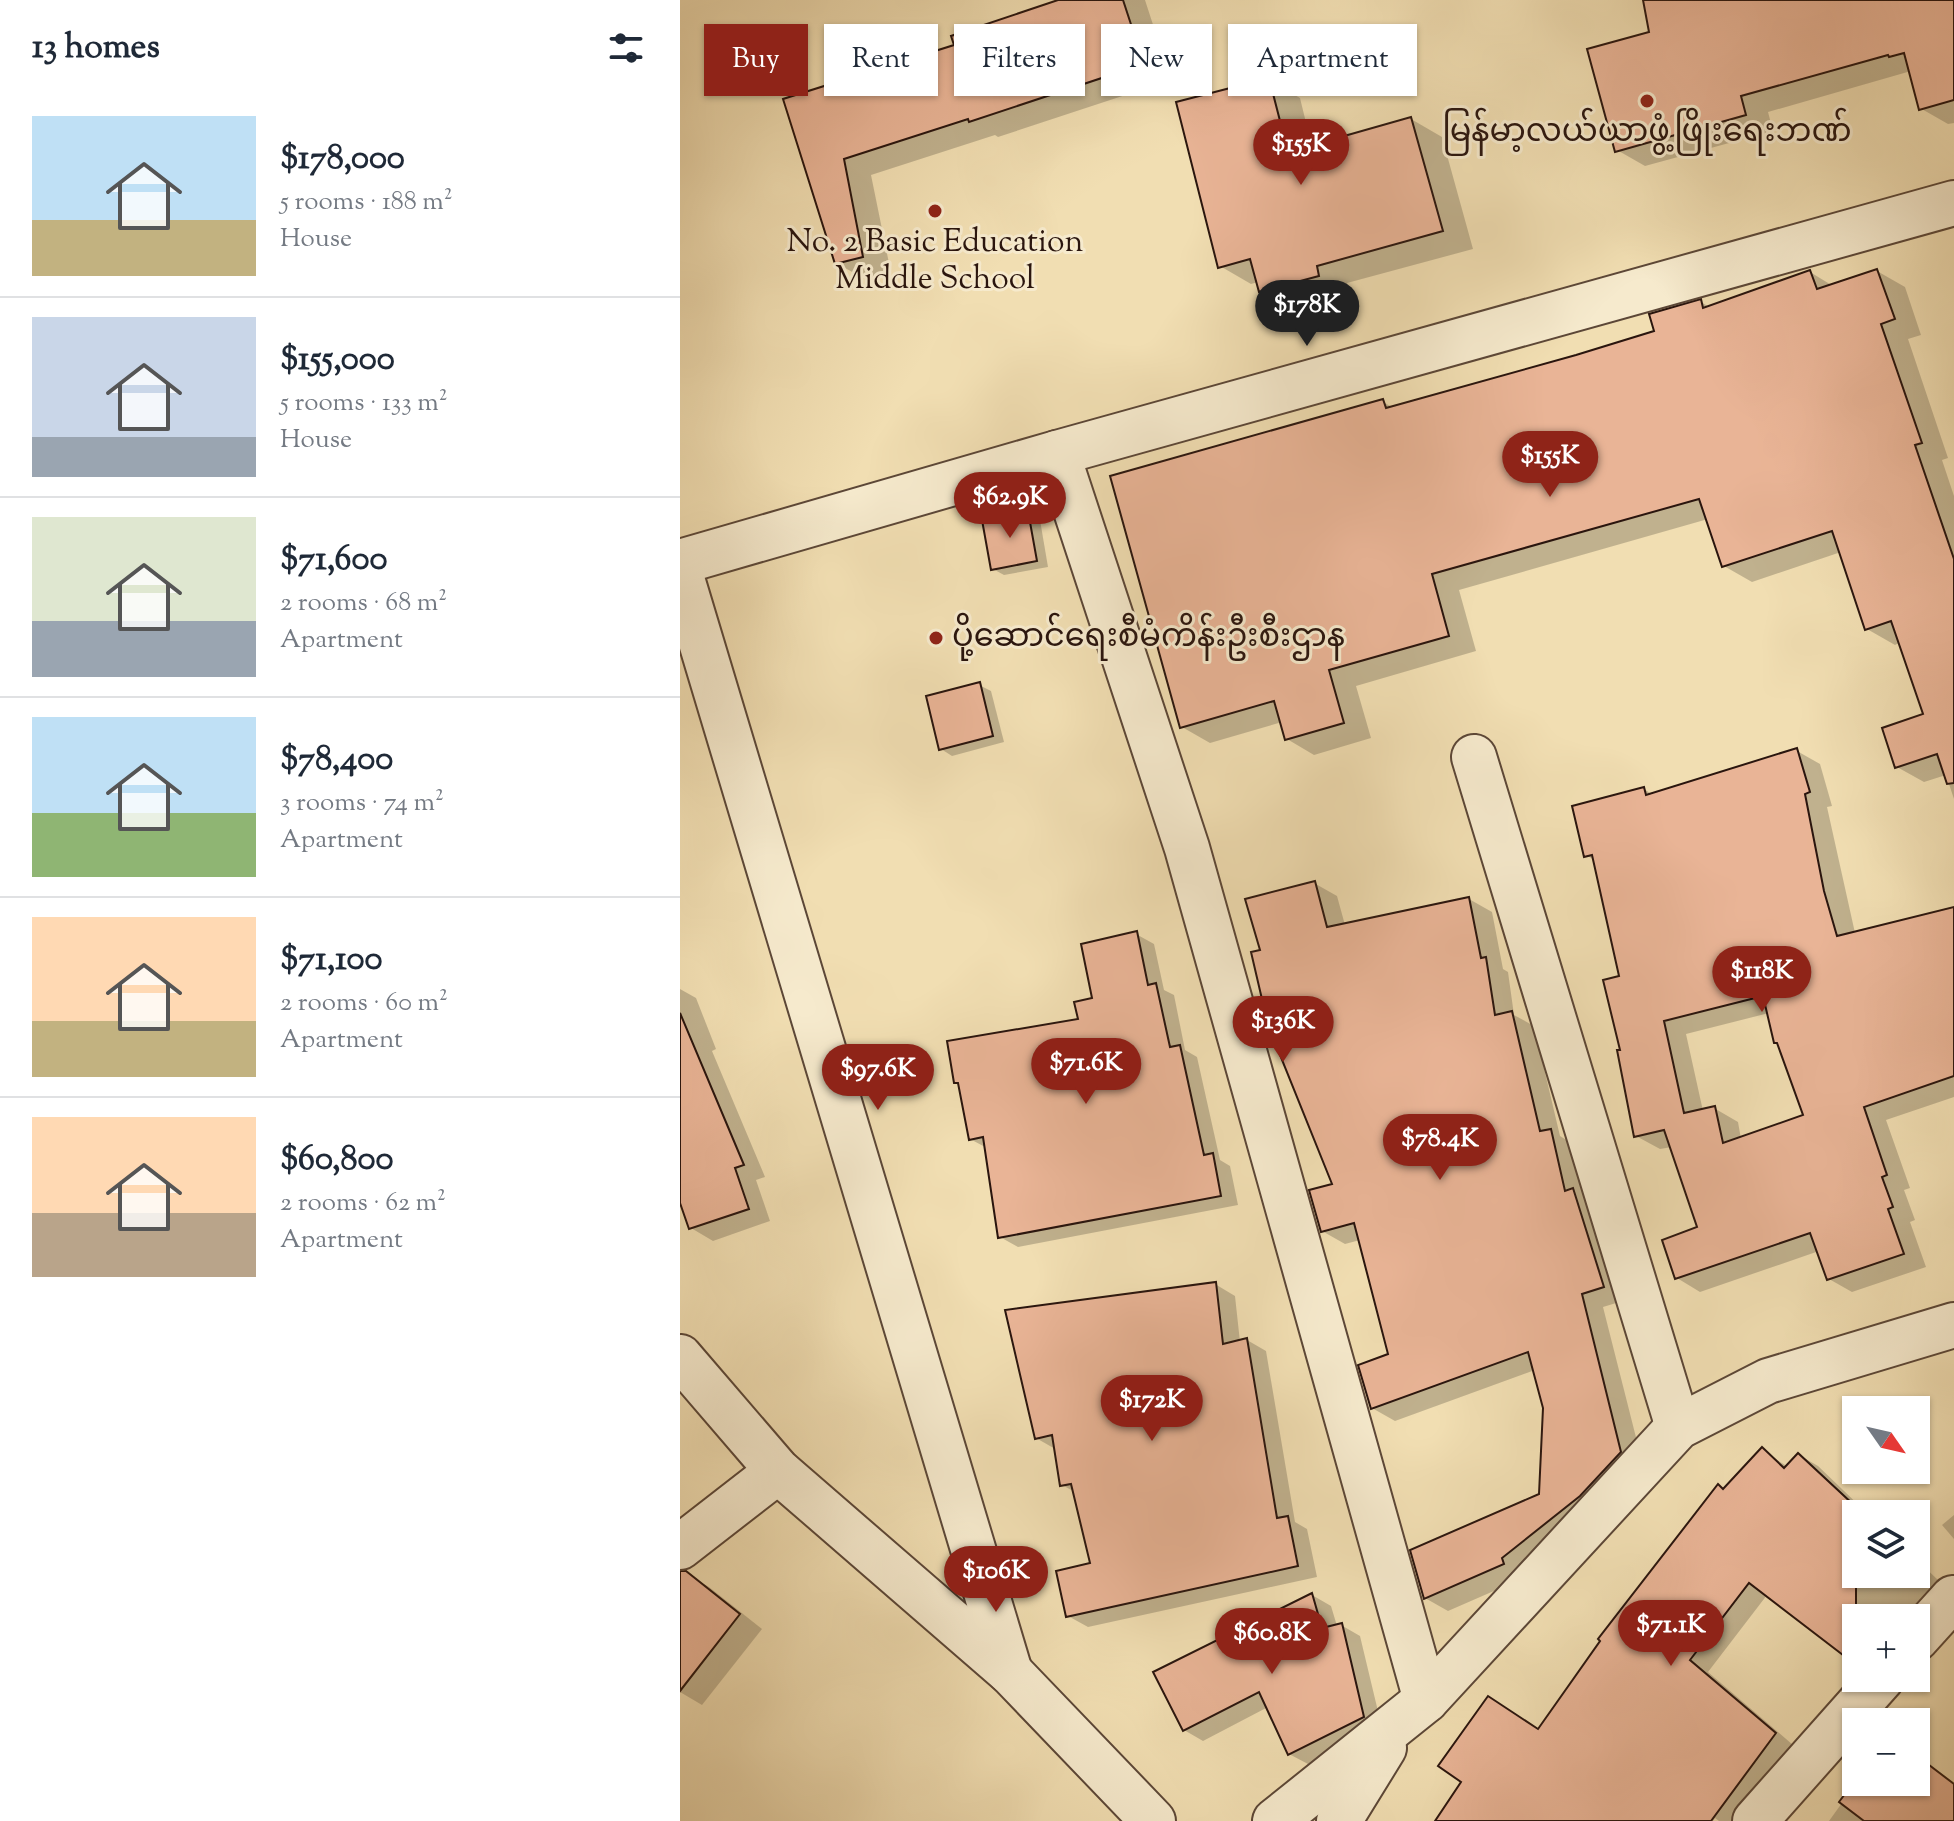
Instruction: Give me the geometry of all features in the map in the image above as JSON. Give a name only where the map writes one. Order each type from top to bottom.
[{"type":"street","points":[[680,562],[1057,453],[1954,203]]},
{"type":"street","points":[[1057,453],[1187,848],[1412,1712],[1339,1821]]},
{"type":"street","points":[[680,572],[1010,1672]]},
{"type":"street","points":[[1474,757],[1678,1427]]},
{"type":"street","points":[[1275,1821],[1412,1712],[1678,1427],[1768,1381],[1954,1325]]},
{"type":"street","points":[[680,1357],[778,1471],[1010,1672],[1153,1821]]},
{"type":"street","points":[[680,1547],[778,1471]]},
{"type":"street","points":[[1930,1623],[1953,1598]]},
{"type":"street","points":[[1755,1821],[1870,1692]]},
{"type":"building","points":[[1058,0],[1123,0],[1131,24],[1101,24],[1101,78],[1085,84],[1085,24],[987,24]]},
{"type":"building","points":[[1643,0],[1954,0],[1954,100],[1919,110],[1904,53],[1888,55],[1741,96],[1746,115],[1615,152],[1587,49],[1649,32]]},
{"type":"building","points":[[954,45],[954,96],[1047,96],[844,159],[863,257],[835,264],[783,99],[808,96],[808,91],[824,86],[824,96],[938,96],[938,50]]},
{"type":"building","points":[[1228,89],[1228,96],[1274,96],[1288,152],[1411,117],[1443,231],[1317,266],[1319,276],[1259,292],[1250,259],[1218,268],[1176,102],[1212,96],[1212,93]]},
{"type":"building","points":[[1877,269],[1895,319],[1881,324],[1922,443],[1915,445],[1954,559],[1954,783],[1947,784],[1937,754],[1895,768],[1882,728],[1923,714],[1891,621],[1865,630],[1832,531],[1722,567],[1699,499],[1432,574],[1449,636],[1329,670],[1344,723],[1285,740],[1274,701],[1180,728],[1110,476],[1383,399],[1386,408],[1576,355],[1654,331],[1649,314],[1701,299],[1703,308],[1810,270],[1817,289]]},
{"type":"building","points":[[1028,511],[1037,561],[991,570],[982,520]]},
{"type":"building","points":[[980,682],[993,736],[939,750],[926,696]]},
{"type":"building","points":[[1797,748],[1810,792],[1805,794],[1824,891],[1837,936],[1954,907],[1954,1076],[1864,1107],[1887,1175],[1882,1177],[1893,1207],[1888,1209],[1904,1254],[1827,1280],[1810,1233],[1675,1279],[1662,1240],[1697,1227],[1664,1130],[1634,1137],[1617,1050],[1620,1050],[1603,980],[1619,976],[1592,855],[1584,857],[1572,806],[1644,787],[1646,795]],"holes":[[[1763,996],[1774,1043],[1777,1043],[1803,1115],[1723,1143],[1715,1106],[1684,1113],[1664,1021]]]},
{"type":"building","points":[[1315,881],[1327,927],[1469,897],[1481,958],[1486,957],[1495,1015],[1512,1011],[1540,1131],[1551,1129],[1565,1191],[1573,1188],[1604,1287],[1582,1294],[1621,1452],[1580,1496],[1502,1558],[1504,1564],[1424,1599],[1410,1550],[1539,1494],[1543,1408],[1528,1352],[1371,1409],[1358,1365],[1388,1354],[1354,1223],[1321,1232],[1309,1190],[1332,1184],[1268,1025],[1251,952],[1260,950],[1245,899]]},
{"type":"building","points":[[1137,931],[1148,985],[1156,983],[1170,1047],[1180,1045],[1204,1155],[1213,1153],[1221,1196],[998,1238],[983,1137],[969,1140],[947,1041],[1078,1019],[1074,1002],[1092,998],[1081,944]]},
{"type":"building","points":[[680,1013],[744,1165],[735,1168],[749,1209],[689,1229],[680,1203]]},
{"type":"building","points":[[1216,1282],[1223,1344],[1247,1338],[1277,1518],[1288,1516],[1298,1566],[1066,1617],[1056,1571],[1090,1563],[1071,1484],[1060,1486],[1052,1435],[1035,1439],[1005,1310]]},
{"type":"building","points":[[1762,1447],[1784,1468],[1798,1453],[1848,1500],[1842,1500],[1842,1588],[1856,1588],[1856,1604],[1842,1604],[1842,1654],[1749,1583],[1690,1660],[1776,1733],[1711,1821],[1435,1821],[1461,1782],[1438,1766],[1488,1696],[1538,1729],[1600,1641],[1598,1639],[1718,1484],[1723,1489]]},
{"type":"building","points":[[680,1571],[686,1571],[740,1614],[680,1691]]},
{"type":"building","points":[[1312,1593],[1322,1628],[1342,1623],[1364,1717],[1288,1755],[1259,1692],[1183,1731],[1153,1672]]},
{"type":"building","points":[[1930,1766],[1954,1784],[1954,1821],[1864,1821],[1839,1802],[1843,1796],[1930,1796]]},
{"type":"place","name":"မြန်မာ့လယ်ယာဖွံ့ဖြိုးရေးဘဏ်","points":[[1647,101]]},
{"type":"place","name":"No. 2 Basic Education Middle School","points":[[935,211]]},
{"type":"place","name":"ပို့ဆောင်ရေးစီမံကိန်းဦးစီးဌာန","points":[[936,638]]}]
